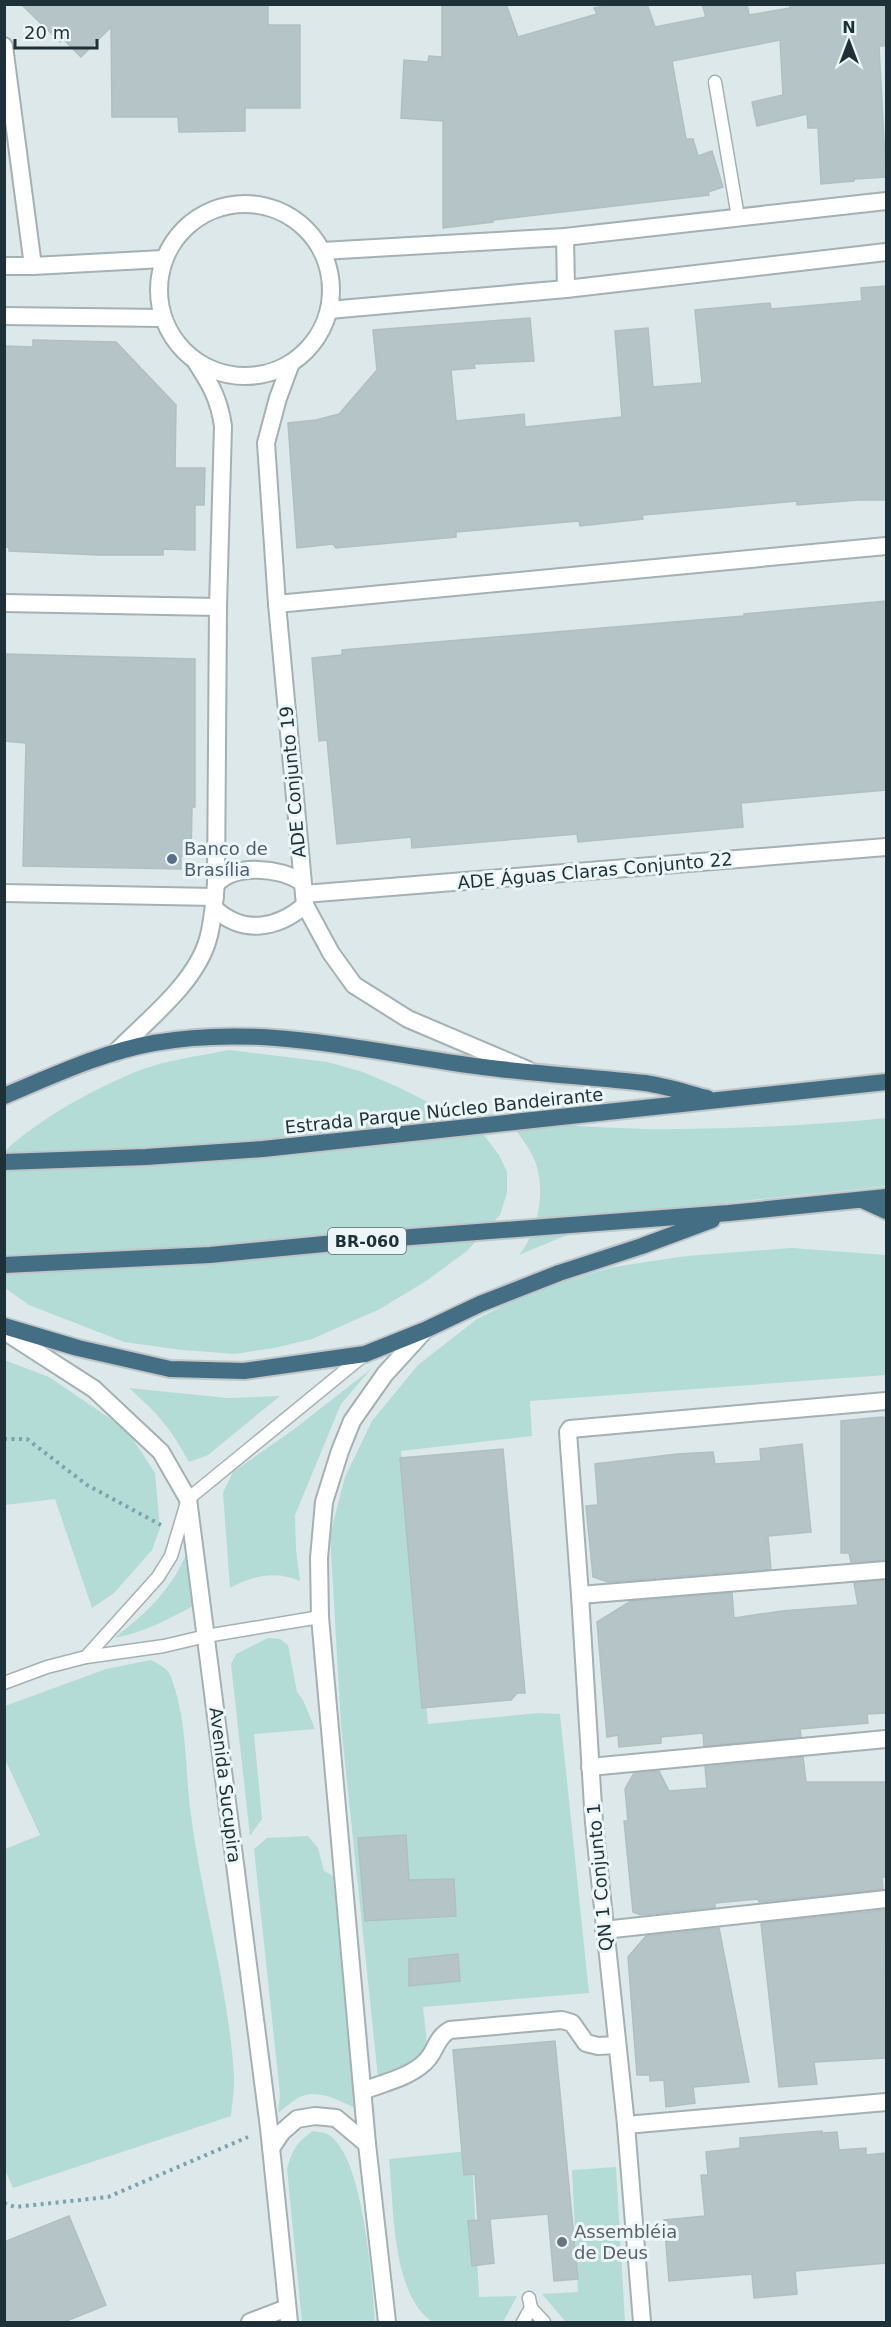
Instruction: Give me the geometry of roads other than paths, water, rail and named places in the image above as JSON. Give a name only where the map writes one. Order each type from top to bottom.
[{"type":"highway","points":[[4,1096],[115,1053],[153,1043],[209,1036],[289,1037],[540,1075],[647,1084],[720,1101]]},
{"type":"highway","name":"Estrada Parque Núcleo Bandeirante","points":[[4,1162],[146,1157],[263,1149],[720,1101],[884,1080]]},
{"type":"highway","name":"BR-060","points":[[4,1265],[210,1255],[345,1242],[729,1213],[886,1197]]},
{"type":"highway","points":[[861,1200],[886,1211]]},
{"type":"highway","points":[[4,1326],[78,1348],[170,1369],[244,1371],[365,1354],[559,1272],[642,1246],[729,1213]]},
{"type":"street","points":[[4,46],[33,267]]},
{"type":"street","points":[[322,251],[565,237],[886,201]]},
{"type":"street","points":[[115,1053],[190,975],[208,940],[215,896],[218,607],[223,426],[220,404],[213,388],[196,362],[175,343],[162,318],[157,288],[163,259],[178,235],[200,216],[226,206],[255,204],[282,212],[305,228],[322,251],[330,270],[332,290],[330,310],[320,334],[303,354],[284,368],[262,375],[238,377],[216,372],[196,362]]},
{"type":"street","points":[[565,237],[566,289]]},
{"type":"street","points":[[330,310],[566,289],[886,252]]},
{"type":"street","points":[[4,266],[33,267],[163,259]]},
{"type":"street","points":[[4,316],[162,318]]},
{"type":"street","name":"ADE Conjunto 19","points":[[291,363],[278,398],[266,443],[277,604],[304,894],[331,953],[354,985],[408,1019],[540,1075]]},
{"type":"street","points":[[277,604],[886,546]]},
{"type":"street","points":[[4,603],[218,607]]},
{"type":"street","name":"ADE Águas Claras Conjunto 22","points":[[304,894],[886,847]]},
{"type":"street","points":[[251,871],[282,874],[304,894],[289,919],[262,925],[233,921],[215,896],[228,875],[251,871]]},
{"type":"street","points":[[4,893],[215,896]]},
{"type":"street","points":[[387,2322],[367,2144],[320,1617],[319,1558],[324,1502],[352,1421],[385,1374],[425,1330]]},
{"type":"street","name":"Avenida Sucupira","points":[[4,1331],[94,1389],[161,1452],[188,1499],[269,2128],[288,2315]]},
{"type":"street","name":"QN 1 Conjunto 1","points":[[642,2322],[626,2125],[604,1930],[590,1767],[568,1431],[886,1401]]},
{"type":"street","points":[[580,1595],[886,1570]]},
{"type":"street","points":[[590,1767],[886,1739]]},
{"type":"street","points":[[604,1930],[886,1899]]},
{"type":"street","points":[[363,2091],[413,2071],[428,2059],[442,2035],[460,2029],[566,2021],[572,2023],[586,2043],[598,2046],[617,2045]]},
{"type":"street","points":[[626,2125],[886,2102]]},
{"type":"street","points":[[271,2148],[282,2132],[297,2120],[315,2116],[336,2118],[367,2144]]},
{"type":"street","points":[[250,2322],[288,2315]]},
{"type":"lane","points":[[715,82],[738,217]]},
{"type":"lane","points":[[86,1657],[158,1577],[171,1556],[188,1499],[365,1354]]},
{"type":"lane","points":[[4,1683],[47,1667],[86,1657],[164,1646],[206,1636],[320,1617]]},
{"type":"lane","points":[[523,2322],[530,2303],[544,2322]]},
{"type":"place","name":"Banco de Brasília","points":[[172,859]]},
{"type":"place","name":"Assembléia de Deus","points":[[562,2242]]}]
